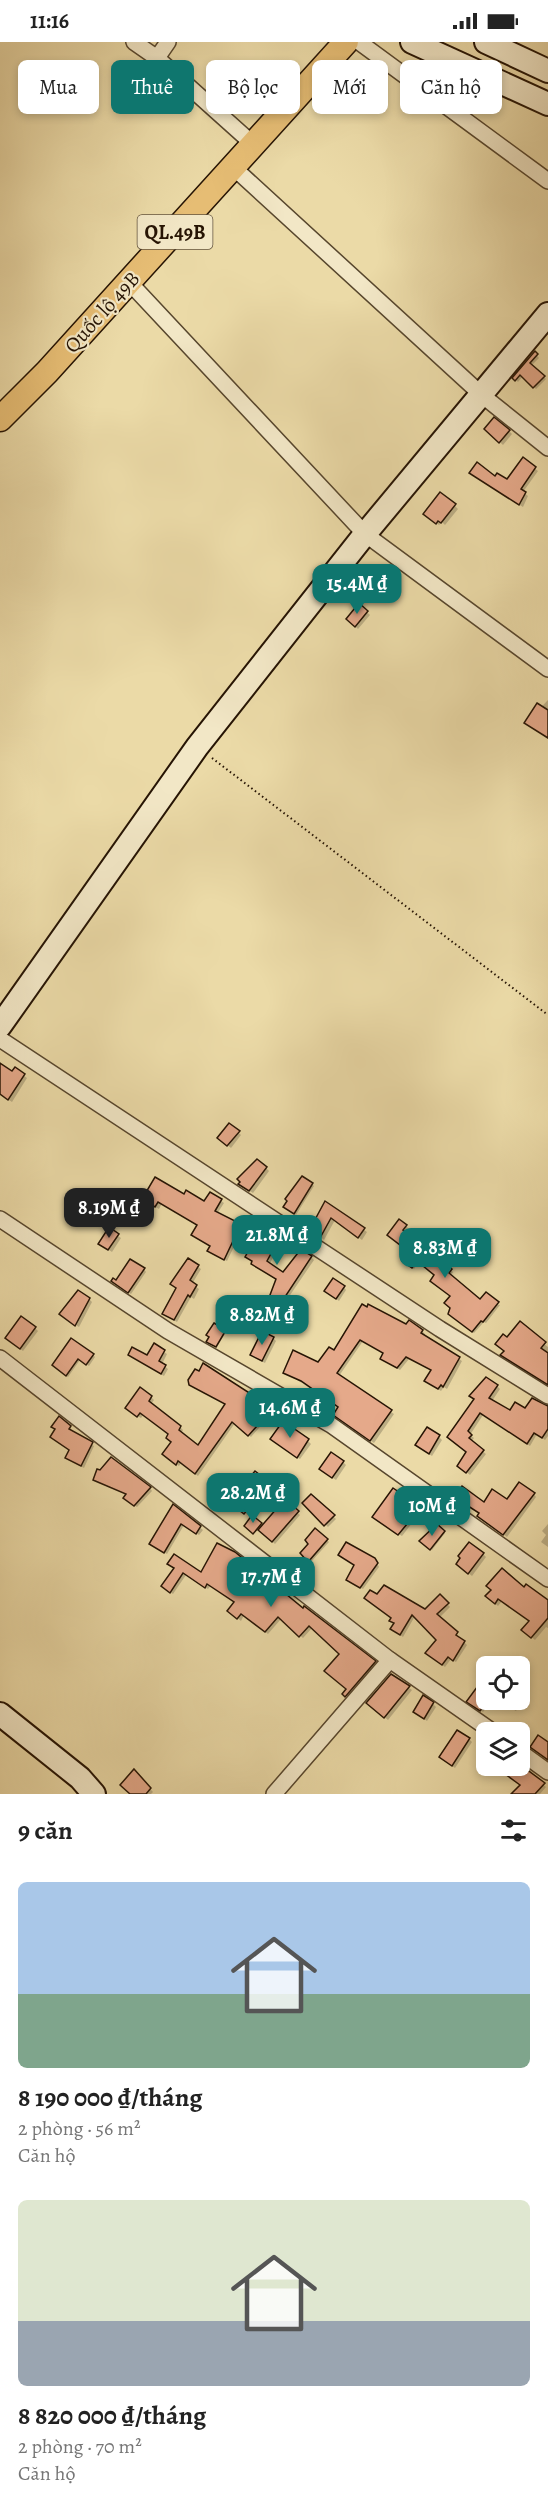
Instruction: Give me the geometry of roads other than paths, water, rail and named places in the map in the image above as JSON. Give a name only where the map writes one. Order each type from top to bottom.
[{"type":"main road","name":"Quốc lộ 49B","points":[[0,419],[47,372],[346,42]]},
{"type":"street","points":[[134,42],[157,58],[254,145]]},
{"type":"street","points":[[157,58],[168,42]]},
{"type":"street","points":[[360,42],[548,181]]},
{"type":"street","points":[[412,42],[548,104]]},
{"type":"street","points":[[486,42],[548,71]]},
{"type":"street","points":[[233,167],[483,396],[548,448]]},
{"type":"street","points":[[129,282],[365,534],[548,669]]},
{"type":"street","points":[[0,1026],[197,747],[365,534],[483,396],[548,314]]},
{"type":"street","points":[[0,1039],[440,1329],[548,1396]]},
{"type":"street","points":[[0,1220],[149,1320],[331,1425],[548,1579]]},
{"type":"street","points":[[0,1358],[390,1660],[479,1722]]},
{"type":"street","points":[[274,1794],[390,1660]]},
{"type":"street","points":[[0,1714],[80,1778],[94,1794]]},
{"type":"street","points":[[530,1759],[548,1772]]}]
